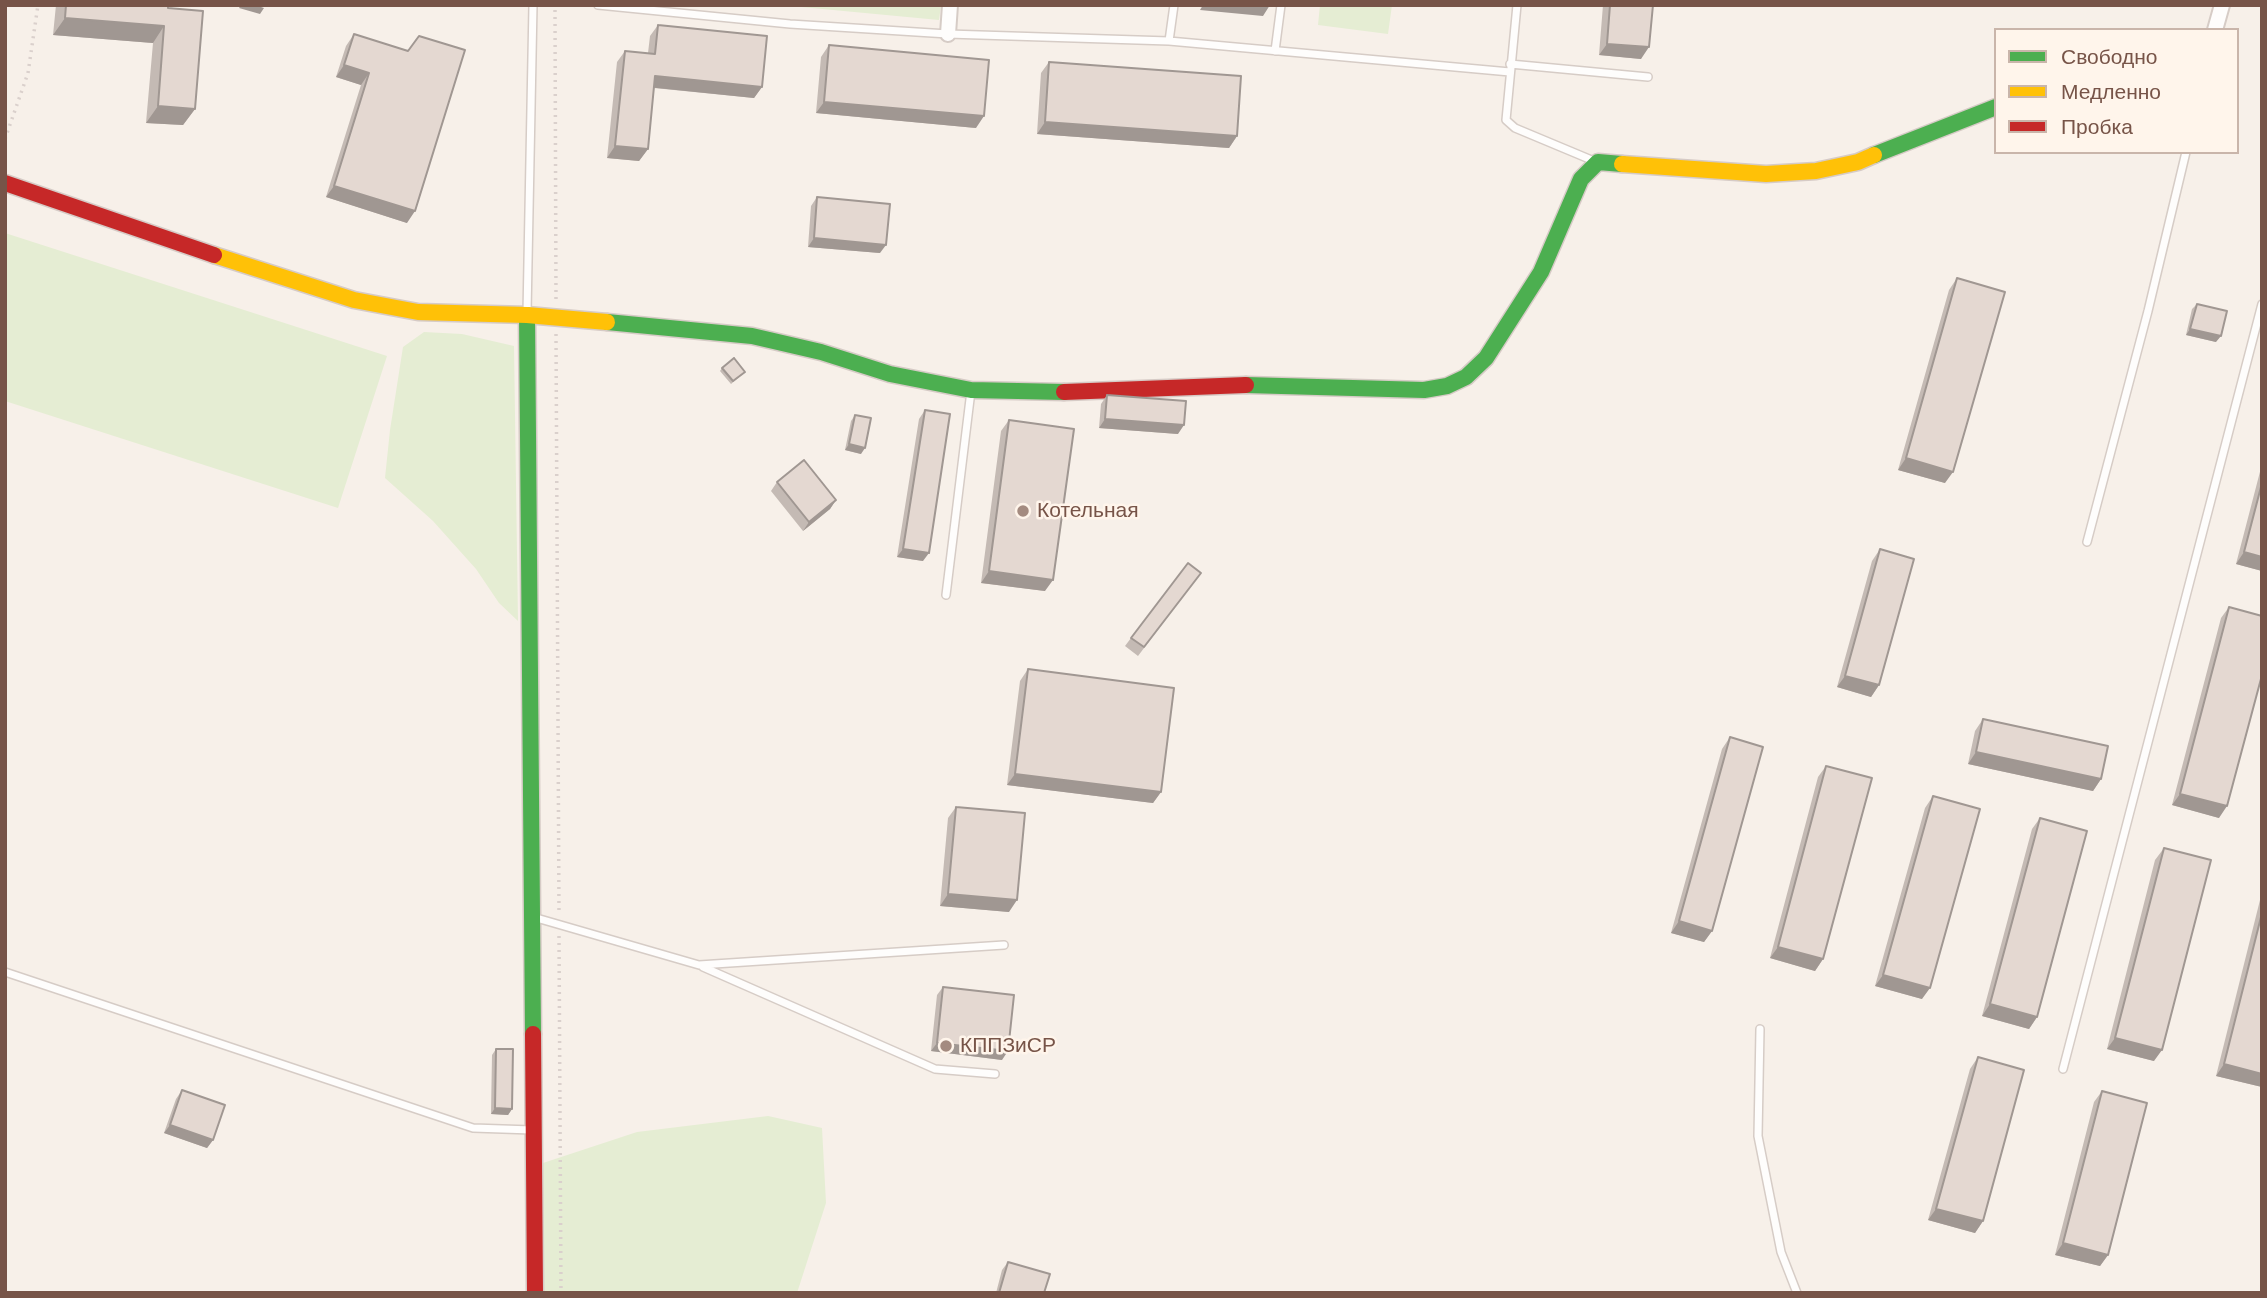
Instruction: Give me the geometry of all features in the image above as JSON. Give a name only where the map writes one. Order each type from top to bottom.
[{"type":"street","points":[[948,34],[950,5]]},
{"type":"street","points":[[2216,28],[2222,5]]},
{"type":"street","points":[[5,183],[230,261],[354,300],[418,312],[527,315],[752,336],[821,352],[890,374],[971,390],[1051,393],[1228,385],[1424,390],[1447,386],[1466,377],[1486,358],[1541,272],[1581,178],[1598,162],[1766,174],[1816,171],[1868,158],[1994,108]]},
{"type":"street","points":[[527,315],[535,1293]]},
{"type":"lane","points":[[527,315],[533,5]]},
{"type":"lane","points":[[597,5],[778,23],[948,34],[1169,41],[1510,69],[1648,77]]},
{"type":"lane","points":[[1169,41],[1174,5]]},
{"type":"lane","points":[[1275,51],[1281,5]]},
{"type":"lane","points":[[1517,5],[1506,120],[1515,128],[1598,162]]},
{"type":"lane","points":[[2087,542],[2148,311],[2186,154]]},
{"type":"lane","points":[[2063,1069],[2262,304]]},
{"type":"lane","points":[[946,595],[971,390]]},
{"type":"lane","points":[[532,917],[699,965],[935,1069],[995,1074]]},
{"type":"lane","points":[[699,965],[1004,945]]},
{"type":"lane","points":[[5,972],[473,1128],[534,1130]]},
{"type":"lane","points":[[1760,1029],[1758,1136],[1781,1252],[1797,1293]]},
{"type":"path","points":[[5,139],[28,72],[38,5]]},
{"type":"path","points":[[555,10],[561,1293]]},
{"type":"green space","points":[[780,5],[941,5],[939,20]]},
{"type":"green space","points":[[1320,5],[1392,5],[1388,34],[1318,25]]},
{"type":"green space","points":[[5,233],[387,356],[338,508],[5,401]]},
{"type":"green space","points":[[424,332],[462,334],[514,346],[518,621],[499,603],[476,569],[433,521],[385,478],[403,347]]},
{"type":"green space","points":[[768,1116],[822,1128],[826,1203],[797,1293],[544,1293],[543,1163],[637,1132]]},
{"type":"building","points":[[66,5],[168,5],[168,8],[203,11],[195,109],[158,106],[164,26],[65,18]]},
{"type":"building","points":[[1610,5],[1653,5],[1649,47],[1607,44]]},
{"type":"building","points":[[658,25],[767,36],[762,87],[655,76],[648,149],[615,146],[625,51],[655,54]]},
{"type":"building","points":[[354,34],[408,51],[419,36],[465,50],[415,211],[334,186],[369,73],[344,65]]},
{"type":"building","points":[[829,45],[989,60],[984,116],[824,102]]},
{"type":"building","points":[[1049,62],[1241,76],[1237,136],[1045,122]]},
{"type":"building","points":[[817,197],[890,204],[886,245],[814,238]]},
{"type":"building","points":[[1957,278],[2005,292],[1953,472],[1906,458]]},
{"type":"building","points":[[2197,304],[2227,311],[2221,336],[2190,329]]},
{"type":"building","points":[[734,358],[745,372],[733,381],[722,368]]},
{"type":"building","points":[[1107,395],[1186,401],[1184,425],[1105,419]]},
{"type":"building","points":[[925,410],[950,414],[929,553],[903,549]]},
{"type":"building","points":[[855,415],[871,418],[865,448],[849,444]]},
{"type":"building","name":"Котельная","points":[[1009,420],[1074,429],[1053,580],[989,571]]},
{"type":"building","points":[[804,460],[836,500],[809,522],[777,482]]},
{"type":"building","points":[[2262,483],[2262,557],[2244,552]]},
{"type":"building","points":[[1880,549],[1914,559],[1879,685],[1845,676]]},
{"type":"building","points":[[1188,563],[1201,573],[1144,647],[1131,638]]},
{"type":"building","points":[[2229,607],[2262,616],[2262,675],[2227,806],[2180,794]]},
{"type":"building","points":[[1028,669],[1174,688],[1161,792],[1015,774]]},
{"type":"building","points":[[1983,719],[2108,746],[2101,779],[1976,752]]},
{"type":"building","points":[[1730,737],[1763,747],[1712,931],[1679,921]]},
{"type":"building","points":[[1826,766],[1872,778],[1823,959],[1778,947]]},
{"type":"building","points":[[1933,796],[1980,809],[1930,988],[1883,975]]},
{"type":"building","points":[[956,807],[1025,813],[1017,900],[948,894]]},
{"type":"building","points":[[2040,818],[2087,831],[2037,1017],[1990,1004]]},
{"type":"building","points":[[2164,848],[2211,860],[2162,1050],[2115,1038]]},
{"type":"building","points":[[2262,913],[2262,1074],[2224,1064]]},
{"type":"building","points":[[943,987],[1014,995],[1008,1051],[937,1043]]},
{"type":"building","points":[[496,1049],[513,1049],[512,1109],[495,1108]]},
{"type":"building","points":[[1978,1057],[2024,1070],[1983,1221],[1936,1209]]},
{"type":"building","points":[[182,1090],[225,1105],[213,1140],[170,1125]]},
{"type":"building","points":[[2102,1091],[2147,1103],[2108,1255],[2063,1243]]},
{"type":"building","points":[[1008,1262],[1050,1274],[1044,1293],[999,1293]]},
{"type":"traffic: fast","points":[[1874,155],[1994,108]]},
{"type":"traffic: fast","points":[[1246,385],[1424,390],[1447,386],[1466,377],[1486,358],[1541,272],[1581,179],[1598,162],[1622,164]]},
{"type":"traffic: fast","points":[[527,315],[533,1034]]},
{"type":"traffic: fast","points":[[607,322],[752,336],[821,352],[890,374],[971,390],[1064,392]]},
{"type":"traffic: slow","points":[[1622,164],[1766,174],[1816,171],[1858,162],[1874,155]]},
{"type":"traffic: slow","points":[[214,255],[354,300],[418,312],[527,315],[607,322]]},
{"type":"traffic: jam","points":[[5,183],[214,255]]},
{"type":"traffic: jam","points":[[1064,392],[1246,385]]},
{"type":"traffic: jam","points":[[533,1034],[535,1293]]},
{"type":"place","name":"Котельная","points":[[1023,511]]},
{"type":"place","name":"КППЗиСР","points":[[946,1046]]}]
